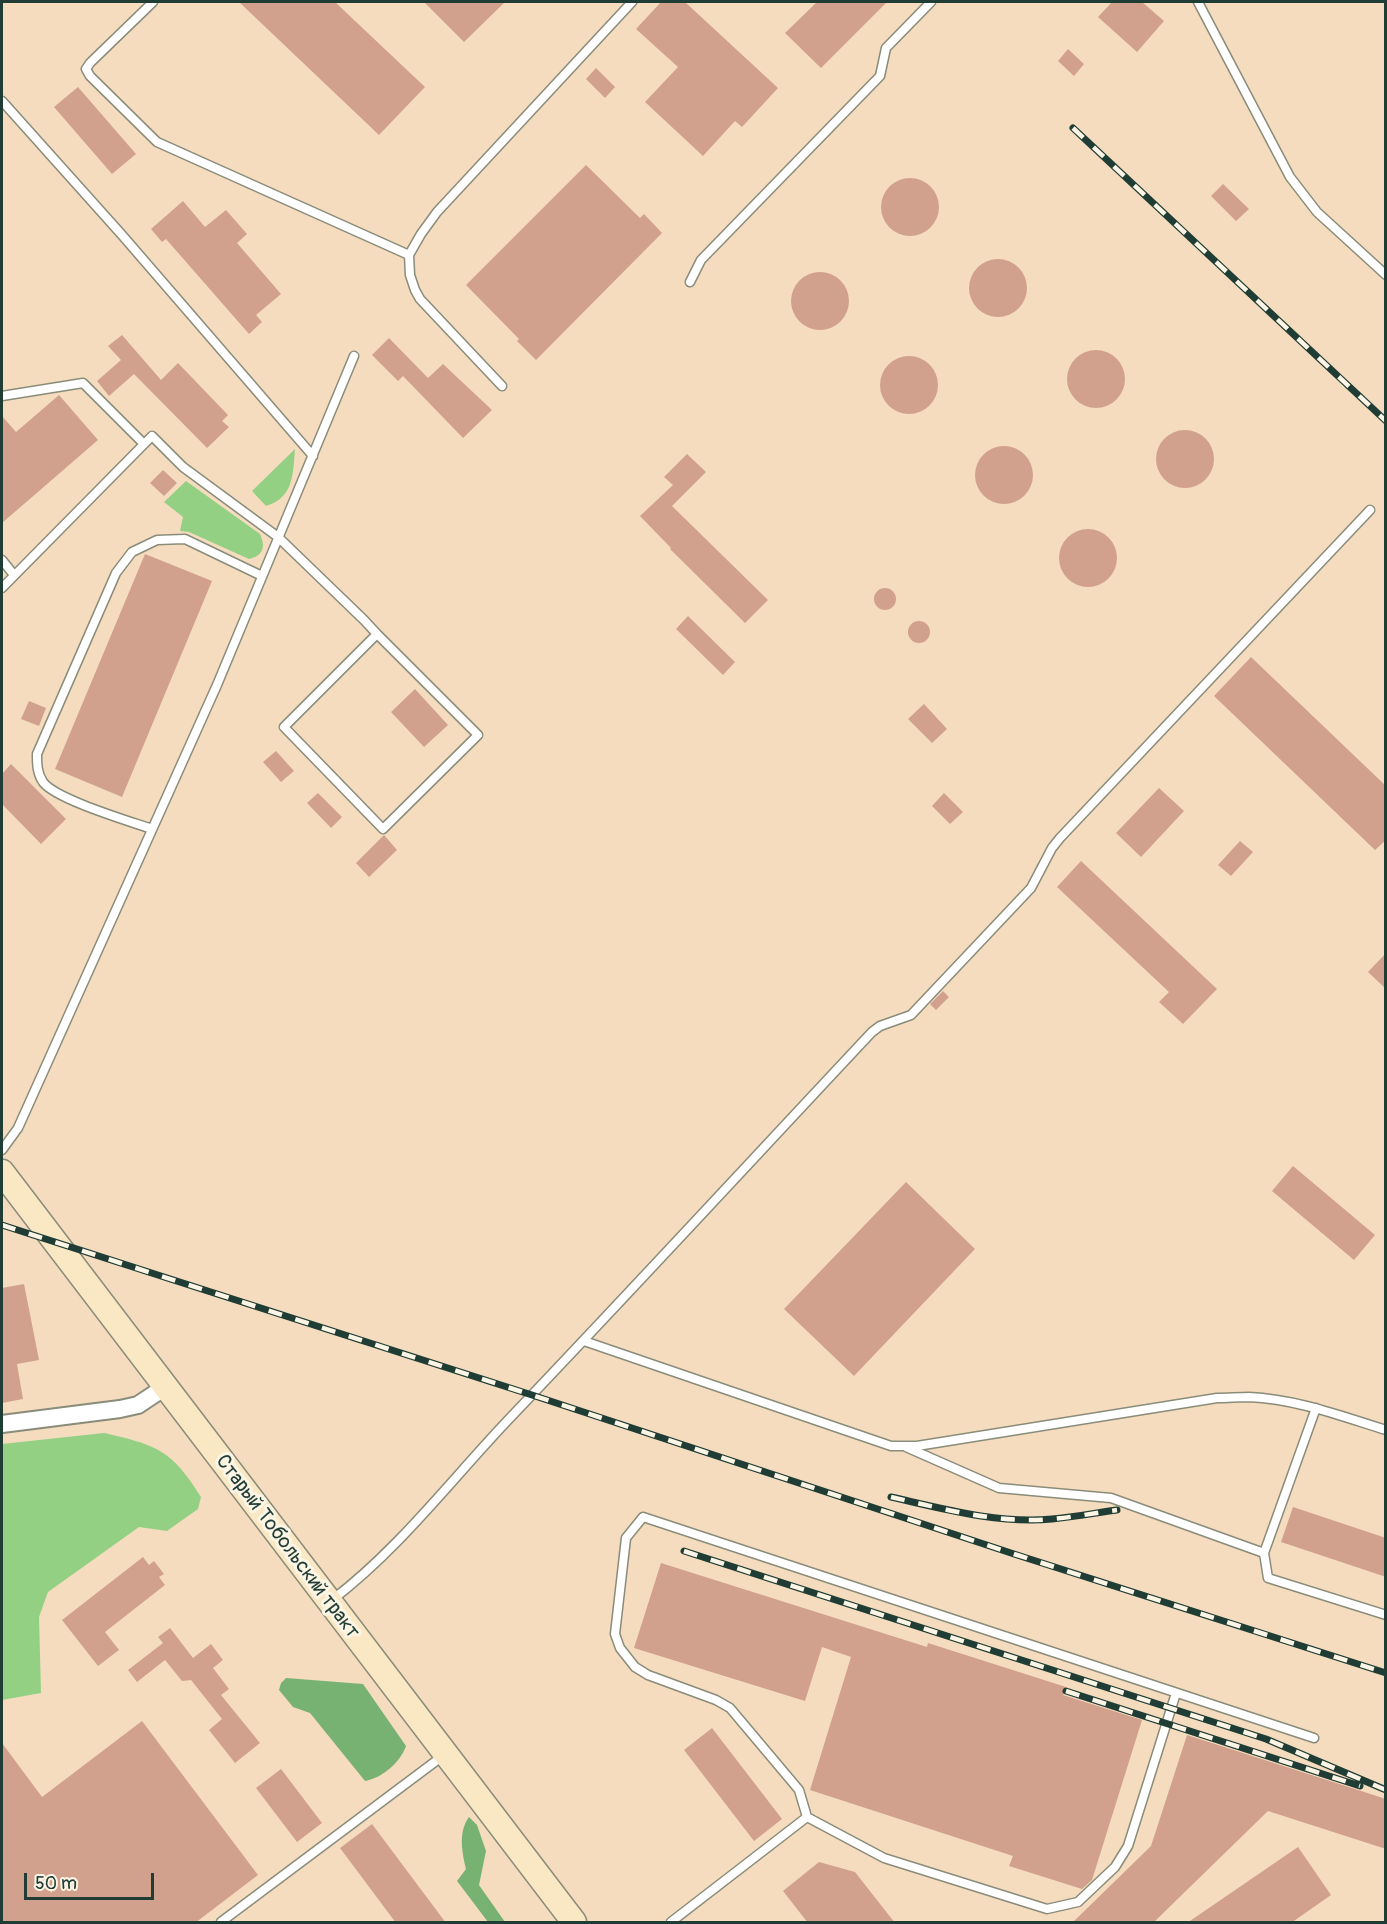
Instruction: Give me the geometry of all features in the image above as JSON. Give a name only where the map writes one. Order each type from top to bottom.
[{"type":"street","name":"Старый Тобольский тракт","points":[[2,1172],[574,1923]]},
{"type":"street","points":[[2,1424],[138,1405],[165,1387]]},
{"type":"lane","points":[[153,2],[90,63],[86,69],[90,76],[157,142],[409,255]]},
{"type":"lane","points":[[502,386],[420,299],[410,275],[409,255],[437,212],[632,2]]},
{"type":"lane","points":[[690,282],[702,260],[880,76],[886,48],[931,2]]},
{"type":"lane","points":[[1198,2],[1290,177],[1317,212],[1386,275]]},
{"type":"lane","points":[[2,101],[314,456]]},
{"type":"lane","points":[[2,1150],[18,1128],[217,685],[354,356]]},
{"type":"lane","points":[[2,396],[83,382],[144,444]]},
{"type":"lane","points":[[2,588],[152,436],[183,467],[278,537],[378,634],[478,735],[383,829],[284,727],[378,634]]},
{"type":"lane","points":[[329,1602],[379,1561],[475,1455],[872,1032],[880,1026],[911,1015],[1031,888],[1052,848],[1060,838],[1370,510]]},
{"type":"lane","points":[[152,829],[63,796],[44,783],[37,768],[37,754],[116,573],[132,552],[157,540],[185,539],[262,576]]},
{"type":"lane","points":[[2,560],[14,575]]},
{"type":"lane","points":[[584,1341],[876,1442],[904,1447],[999,1488],[1111,1498],[1264,1553]]},
{"type":"lane","points":[[904,1447],[1217,1398],[1249,1397],[1279,1400],[1316,1408],[1386,1430]]},
{"type":"lane","points":[[1316,1408],[1264,1553],[1268,1578],[1386,1615]]},
{"type":"lane","points":[[1176,1693],[1128,1846],[1115,1867],[1078,1902],[1047,1909],[884,1858],[807,1817],[799,1790],[730,1708],[716,1700],[648,1675],[635,1667],[620,1648],[615,1634],[626,1539],[643,1517],[1314,1738]]},
{"type":"lane","points":[[221,1923],[445,1755]]},
{"type":"lane","points":[[671,1923],[807,1817]]},
{"type":"green space","points":[[295,449],[292,475],[287,491],[275,502],[266,506],[252,491]]},
{"type":"green space","points":[[186,481],[260,534],[263,547],[257,556],[249,559],[189,532],[180,531],[183,517],[164,502]]},
{"type":"green space","points":[[104,1433],[137,1441],[172,1459],[201,1497],[198,1509],[167,1531],[139,1527],[48,1592],[39,1617],[41,1693],[2,1700],[2,1444]]},
{"type":"green space","points":[[286,1678],[363,1684],[406,1746],[395,1764],[384,1773],[365,1781],[310,1713],[293,1707],[279,1690]]},
{"type":"green space","points":[[469,1817],[477,1825],[486,1851],[479,1885],[505,1922],[488,1922],[457,1881],[466,1869],[462,1836]]},
{"type":"building","points":[[239,2],[335,2],[425,87],[379,135]]},
{"type":"building","points":[[424,2],[505,2],[464,42]]},
{"type":"building","points":[[661,2],[685,2],[778,88],[742,127],[735,121],[703,156],[645,102],[678,67],[636,29]]},
{"type":"building","points":[[817,2],[887,2],[821,68],[785,33]]},
{"type":"building","points":[[1112,2],[1142,2],[1164,21],[1137,52],[1098,17]]},
{"type":"building","points":[[1068,49],[1084,64],[1074,76],[1058,61]]},
{"type":"building","points":[[596,68],[615,87],[605,98],[586,79]]},
{"type":"building","points":[[78,87],[136,154],[112,174],[54,107]]},
{"type":"building","points":[[586,165],[640,218],[644,214],[662,233],[536,360],[517,341],[519,339],[466,285]]},
{"type":"building","points":[[904,178],[916,178],[931,186],[939,201],[939,213],[931,228],[916,236],[904,236],[889,228],[881,213],[881,201],[889,186]]},
{"type":"building","points":[[1223,184],[1249,209],[1236,221],[1211,196]]},
{"type":"building","points":[[183,201],[205,227],[226,210],[247,234],[237,243],[281,294],[256,315],[262,322],[249,334],[166,239],[162,242],[151,229]]},
{"type":"building","points":[[992,259],[1004,259],[1019,267],[1027,282],[1027,294],[1019,309],[1004,317],[992,317],[977,309],[969,294],[969,282],[977,267]]},
{"type":"building","points":[[814,272],[826,272],[841,280],[849,295],[849,307],[841,322],[826,330],[814,330],[799,322],[791,307],[791,295],[799,280]]},
{"type":"building","points":[[122,335],[161,380],[178,363],[228,415],[222,421],[229,427],[207,448],[134,374],[109,396],[97,381],[121,360],[108,346]]},
{"type":"building","points":[[389,338],[428,378],[443,364],[492,410],[463,438],[403,376],[398,381],[372,355]]},
{"type":"building","points":[[1090,350],[1102,350],[1117,358],[1125,373],[1125,385],[1117,400],[1102,408],[1090,408],[1075,400],[1067,385],[1067,373],[1075,358]]},
{"type":"building","points":[[903,356],[915,356],[930,364],[938,379],[938,391],[930,406],[915,414],[903,414],[888,406],[880,391],[880,379],[888,364]]},
{"type":"building","points":[[59,395],[98,440],[2,523],[2,416],[16,432]]},
{"type":"building","points":[[1179,430],[1191,430],[1206,438],[1214,453],[1214,465],[1206,480],[1191,488],[1179,488],[1164,480],[1156,465],[1156,453],[1164,438]]},
{"type":"building","points":[[998,446],[1010,446],[1025,454],[1033,469],[1033,481],[1025,496],[1010,504],[998,504],[983,496],[975,481],[975,469],[983,454]]},
{"type":"building","points":[[687,454],[706,472],[672,506],[768,600],[745,623],[640,516],[673,485],[664,477]]},
{"type":"building","points":[[163,470],[177,483],[164,496],[150,483]]},
{"type":"building","points":[[1082,529],[1094,529],[1109,537],[1117,552],[1117,564],[1109,579],[1094,587],[1082,587],[1067,579],[1059,564],[1059,552],[1067,537]]},
{"type":"building","points":[[145,554],[212,581],[122,797],[55,769]]},
{"type":"building","points":[[885,588],[893,591],[896,599],[893,607],[885,610],[877,607],[874,599],[877,591]]},
{"type":"building","points":[[688,616],[735,662],[723,675],[676,629]]},
{"type":"building","points":[[919,621],[927,624],[930,632],[927,640],[919,643],[911,640],[908,632],[911,624]]},
{"type":"building","points":[[1251,657],[1386,786],[1386,840],[1375,850],[1214,696]]},
{"type":"building","points":[[415,689],[448,725],[424,747],[391,712]]},
{"type":"building","points":[[29,701],[46,708],[39,726],[21,719]]},
{"type":"building","points":[[924,704],[947,729],[932,743],[908,719]]},
{"type":"building","points":[[276,751],[294,771],[281,782],[263,762]]},
{"type":"building","points":[[11,764],[66,819],[41,844],[2,804],[2,774]]},
{"type":"building","points":[[1159,788],[1184,811],[1141,857],[1116,833]]},
{"type":"building","points":[[318,793],[342,817],[331,828],[307,803]]},
{"type":"building","points":[[944,793],[963,812],[950,824],[932,806]]},
{"type":"building","points":[[384,835],[397,850],[369,877],[356,863]]},
{"type":"building","points":[[1240,841],[1253,852],[1231,876],[1218,865]]},
{"type":"building","points":[[1081,861],[1217,989],[1183,1024],[1159,1002],[1169,992],[1057,887]]},
{"type":"building","points":[[1386,953],[1386,989],[1368,972]]},
{"type":"building","points":[[943,991],[949,997],[936,1010],[930,1004]]},
{"type":"building","points":[[1293,1166],[1375,1235],[1354,1260],[1272,1191]]},
{"type":"building","points":[[906,1182],[975,1249],[854,1376],[784,1309]]},
{"type":"building","points":[[24,1284],[39,1360],[17,1364],[23,1399],[2,1403],[2,1288]]},
{"type":"building","points":[[1293,1507],[1386,1538],[1386,1577],[1281,1542]]},
{"type":"building","points":[[143,1557],[149,1565],[154,1561],[164,1574],[159,1577],[165,1585],[105,1632],[119,1650],[98,1666],[62,1620]]},
{"type":"building","points":[[661,1563],[927,1647],[928,1643],[1066,1687],[1063,1695],[1142,1720],[1092,1880],[1082,1889],[1009,1866],[1013,1856],[810,1790],[851,1657],[822,1647],[805,1701],[634,1648]]},
{"type":"building","points":[[170,1628],[193,1658],[211,1644],[223,1660],[213,1668],[229,1689],[221,1695],[260,1743],[235,1763],[209,1730],[222,1719],[191,1680],[182,1681],[165,1660],[137,1682],[128,1670],[163,1643],[158,1637]]},
{"type":"building","points":[[142,1721],[258,1875],[195,1923],[2,1923],[2,1743],[42,1797]]},
{"type":"building","points":[[712,1728],[782,1819],[754,1841],[684,1750]]},
{"type":"building","points":[[1187,1735],[1386,1799],[1386,1849],[1268,1811],[1153,1923],[1072,1923],[1151,1846]]},
{"type":"building","points":[[281,1769],[322,1823],[297,1842],[256,1788]]},
{"type":"building","points":[[372,1824],[446,1923],[396,1923],[340,1848]]},
{"type":"building","points":[[1298,1847],[1331,1895],[1291,1923],[1187,1923]]},
{"type":"building","points":[[819,1862],[855,1872],[895,1923],[808,1923],[783,1891]]},
{"type":"railway","points":[[1073,128],[1386,421]]},
{"type":"railway","points":[[2,1225],[1386,1673]]},
{"type":"railway","points":[[891,1497],[971,1514],[1012,1519],[1052,1519],[1117,1510]]},
{"type":"railway","points":[[684,1551],[1266,1739],[1386,1790]]},
{"type":"railway","points":[[1066,1691],[1360,1786]]}]
